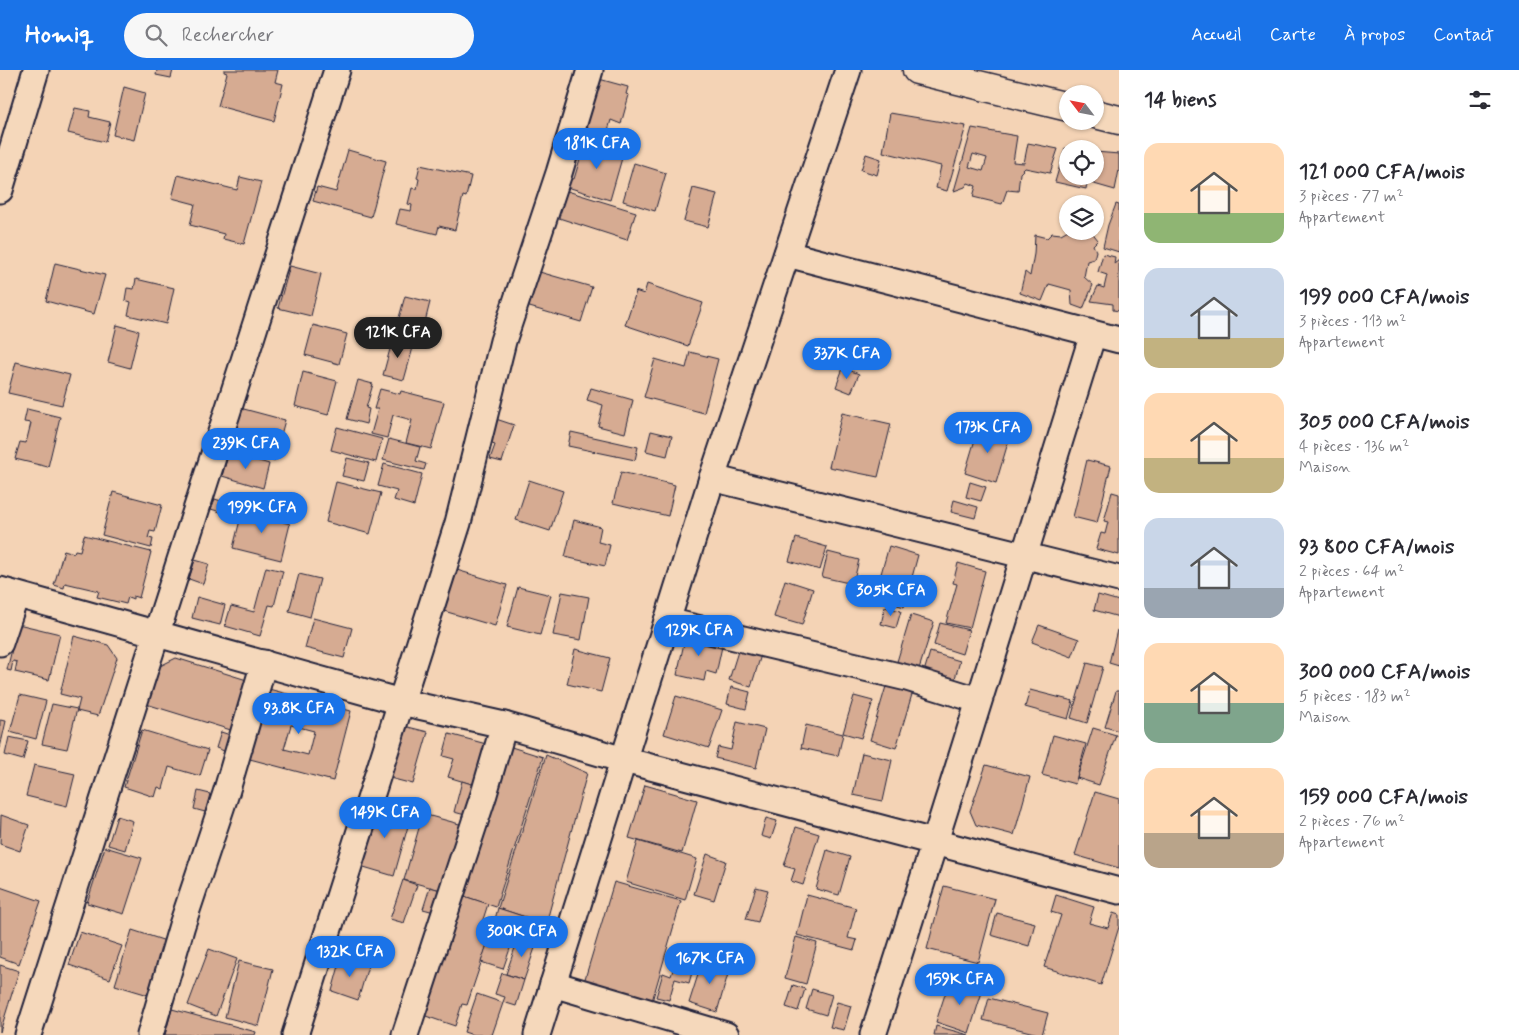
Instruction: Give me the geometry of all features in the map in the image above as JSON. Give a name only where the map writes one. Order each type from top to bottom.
[{"type":"main road","points":[[916,70],[1059,105]]},
{"type":"main road","points":[[1104,116],[1119,120]]},
{"type":"street","points":[[0,190],[36,70]]},
{"type":"street","points":[[28,1035],[337,70]]},
{"type":"street","points":[[296,1035],[458,523],[504,341],[590,70]]},
{"type":"street","points":[[537,1035],[712,478],[848,70]]},
{"type":"street","points":[[786,254],[947,294],[1119,340]]},
{"type":"street","points":[[873,1035],[935,843],[1093,334]]},
{"type":"street","points":[[712,478],[1119,579]]},
{"type":"street","points":[[0,643],[8,592],[401,702],[504,725],[624,760],[1119,892]]},
{"type":"street","points":[[667,621],[907,678],[978,700]]},
{"type":"street","points":[[150,1035],[182,925],[226,793],[264,663]]},
{"type":"street","points":[[404,1035],[481,803],[504,725]]},
{"type":"street","points":[[553,984],[726,1035]]},
{"type":"building","points":[[157,70],[173,70],[171,78],[156,75]]},
{"type":"building","points":[[224,70],[278,70],[275,82],[283,84],[274,121],[218,106],[227,73]]},
{"type":"building","points":[[599,79],[628,87],[626,94],[629,95],[621,124],[611,120],[607,134],[584,128]]},
{"type":"building","points":[[124,87],[145,93],[134,140],[113,135]]},
{"type":"building","points":[[75,108],[90,111],[89,117],[110,122],[105,142],[68,133]]},
{"type":"building","points":[[890,113],[966,126],[947,191],[936,188],[941,166],[883,152]]},
{"type":"building","points":[[972,128],[1017,136],[1013,162],[1024,163],[1028,143],[1058,149],[1050,173],[1025,168],[1020,173],[1018,191],[1007,190],[1002,204],[973,197],[976,186],[968,183],[965,187],[954,191]],"holes":[[[973,154],[987,158],[983,171],[969,167]]]},
{"type":"building","points":[[586,139],[624,151],[610,200],[564,186],[566,177],[574,179]]},
{"type":"building","points":[[348,150],[386,161],[371,217],[313,201],[317,187],[336,192]]},
{"type":"building","points":[[1104,153],[1119,154],[1119,170],[1115,190],[1098,185],[1104,185]]},
{"type":"building","points":[[866,154],[881,159],[877,175],[861,170]]},
{"type":"building","points":[[634,163],[666,173],[655,211],[623,201]]},
{"type":"building","points":[[420,165],[471,176],[466,197],[463,196],[455,230],[439,226],[437,234],[396,224],[400,209],[411,211],[412,205],[408,204],[412,188],[417,189]]},
{"type":"building","points":[[1059,168],[1059,183],[1055,182]]},
{"type":"building","points":[[178,175],[237,190],[240,177],[261,182],[244,244],[223,239],[224,234],[190,225],[195,204],[172,198]]},
{"type":"building","points":[[1068,185],[1087,185],[1086,189]]},
{"type":"building","points":[[693,188],[717,194],[708,227],[684,221]]},
{"type":"building","points":[[564,190],[636,212],[627,240],[556,217]]},
{"type":"building","points":[[1116,204],[1119,205],[1119,252],[1103,247],[1108,225]]},
{"type":"building","points":[[1052,233],[1059,234],[1059,240],[1098,240],[1093,245],[1096,251],[1094,259],[1087,261],[1084,277],[1093,285],[1083,309],[1072,305],[1071,290],[1049,284],[1042,301],[1020,293],[1025,272],[1030,276],[1035,235],[1047,238]]},
{"type":"building","points":[[1103,254],[1115,257],[1114,264],[1119,260],[1119,311],[1113,310],[1113,304],[1091,301],[1098,286],[1104,288],[1107,275],[1098,272]]},
{"type":"building","points":[[55,263],[105,275],[94,314],[46,301]]},
{"type":"building","points":[[290,266],[321,274],[311,316],[278,308]]},
{"type":"building","points":[[536,271],[592,287],[581,322],[526,306]]},
{"type":"building","points":[[136,279],[174,288],[166,324],[128,315],[131,302],[125,300],[127,288],[134,289]]},
{"type":"building","points":[[647,284],[703,303],[688,346],[625,325],[635,291],[644,294]]},
{"type":"building","points":[[405,296],[430,302],[420,342],[394,336]]},
{"type":"building","points":[[117,325],[139,331],[130,368],[108,362]]},
{"type":"building","points":[[313,325],[347,334],[339,364],[305,355]]},
{"type":"building","points":[[393,338],[414,344],[404,380],[383,375]]},
{"type":"building","points":[[690,352],[718,359],[704,413],[644,397],[655,359],[686,368]]},
{"type":"building","points":[[16,362],[70,375],[62,405],[8,393]]},
{"type":"building","points":[[843,368],[859,374],[851,393],[836,387]]},
{"type":"building","points":[[303,372],[337,381],[328,415],[295,406]]},
{"type":"building","points":[[358,380],[373,384],[366,408],[369,409],[366,424],[347,419]]},
{"type":"building","points":[[591,388],[633,400],[625,433],[598,426],[603,405],[587,400]]},
{"type":"building","points":[[380,389],[400,394],[401,391],[444,402],[431,449],[406,443],[412,420],[393,415],[387,438],[371,434],[378,409],[374,409]]},
{"type":"building","points":[[240,408],[285,420],[274,461],[229,450]]},
{"type":"building","points":[[27,409],[60,417],[48,467],[15,459],[20,442],[26,443],[31,423],[24,422]]},
{"type":"building","points":[[842,413],[891,424],[878,477],[829,467]]},
{"type":"building","points":[[493,418],[514,425],[502,462],[490,459],[495,445],[492,444],[487,458],[481,456]]},
{"type":"building","points":[[979,426],[1010,436],[996,483],[965,473]]},
{"type":"building","points":[[337,427],[382,439],[376,462],[331,450]]},
{"type":"building","points":[[651,431],[672,436],[667,456],[646,451]]},
{"type":"building","points":[[571,432],[638,447],[635,460],[568,446]]},
{"type":"building","points":[[389,439],[420,447],[416,461],[426,464],[424,470],[383,460]]},
{"type":"building","points":[[229,452],[269,464],[263,488],[222,476]]},
{"type":"building","points":[[347,458],[369,463],[364,481],[342,476]]},
{"type":"building","points":[[1087,460],[1111,466],[1097,523],[1073,517]]},
{"type":"building","points":[[384,464],[422,474],[414,506],[394,500],[397,491],[378,486]]},
{"type":"building","points":[[621,472],[675,485],[668,516],[613,503]]},
{"type":"building","points":[[529,480],[563,491],[550,531],[516,520]]},
{"type":"building","points":[[336,482],[381,493],[370,534],[326,522]]},
{"type":"building","points":[[970,482],[986,487],[981,501],[966,497]]},
{"type":"building","points":[[113,492],[162,505],[155,532],[150,531],[148,538],[153,539],[151,548],[102,535]]},
{"type":"building","points":[[1112,492],[1119,494],[1119,555],[1096,549],[1101,533],[1105,534],[1108,522],[1104,521]]},
{"type":"building","points":[[215,499],[230,504],[227,514],[211,509]]},
{"type":"building","points":[[954,500],[978,507],[975,518],[951,512]]},
{"type":"building","points":[[256,509],[284,516],[283,522],[290,524],[281,560],[233,548],[242,512],[255,515]]},
{"type":"building","points":[[574,520],[601,527],[598,542],[610,545],[605,566],[565,557]]},
{"type":"building","points":[[84,535],[151,552],[139,598],[133,596],[133,599],[128,597],[126,604],[97,597],[99,591],[65,583],[64,588],[54,585],[64,550],[74,553],[75,550],[80,551]]},
{"type":"building","points":[[796,538],[827,547],[820,570],[789,561]]},
{"type":"building","points":[[889,546],[918,555],[904,607],[874,598]]},
{"type":"building","points":[[828,552],[859,560],[853,584],[822,577]]},
{"type":"building","points":[[195,560],[209,564],[203,584],[189,579]]},
{"type":"building","points":[[958,563],[985,571],[970,628],[946,623],[957,584],[953,583]]},
{"type":"building","points":[[266,567],[283,571],[274,606],[269,605],[260,636],[225,626],[231,606],[254,612]]},
{"type":"building","points":[[450,568],[507,585],[495,626],[437,609]]},
{"type":"building","points":[[299,574],[320,579],[310,617],[289,611]]},
{"type":"building","points":[[785,580],[813,589],[802,625],[774,617]]},
{"type":"building","points":[[518,587],[551,595],[540,635],[507,627]]},
{"type":"building","points":[[562,592],[589,597],[581,640],[553,635]]},
{"type":"building","points":[[1098,595],[1119,601],[1119,617],[1094,610]]},
{"type":"building","points":[[197,597],[225,605],[220,625],[192,618]]},
{"type":"building","points":[[885,607],[901,611],[896,628],[881,624]]},
{"type":"building","points":[[911,615],[934,622],[918,672],[896,665]]},
{"type":"building","points":[[313,618],[352,628],[344,658],[305,648]]},
{"type":"building","points":[[940,623],[969,630],[962,654],[934,645]]},
{"type":"building","points":[[18,624],[60,634],[49,680],[15,672],[17,662],[13,661],[11,671],[7,670]]},
{"type":"building","points":[[1039,625],[1079,639],[1072,657],[1032,642]]},
{"type":"building","points":[[1117,630],[1119,631],[1119,666],[1109,663]]},
{"type":"building","points":[[686,634],[723,642],[716,674],[706,671],[704,681],[677,675]]},
{"type":"building","points":[[74,636],[108,645],[117,658],[98,716],[77,711],[80,699],[60,694]]},
{"type":"building","points":[[739,648],[761,655],[751,687],[729,680]]},
{"type":"building","points":[[575,649],[610,658],[601,692],[567,684]]},
{"type":"building","points":[[930,652],[960,661],[953,685],[923,675]]},
{"type":"building","points":[[176,658],[250,681],[234,731],[143,703],[154,669]]},
{"type":"building","points":[[1087,663],[1103,667],[1087,723],[1071,718]]},
{"type":"building","points":[[887,683],[913,691],[896,748],[870,740]]},
{"type":"building","points":[[731,687],[750,692],[746,709],[727,704]]},
{"type":"building","points":[[265,688],[351,711],[333,781],[246,758]],"holes":[[[291,725],[314,731],[308,755],[284,749]]]},
{"type":"building","points":[[1030,690],[1073,701],[1068,719],[1025,707]]},
{"type":"building","points":[[1116,691],[1119,691],[1119,731],[1105,727]]},
{"type":"building","points":[[20,695],[46,701],[36,739],[10,732]]},
{"type":"building","points":[[676,696],[722,710],[709,748],[664,734]]},
{"type":"building","points":[[854,696],[873,701],[861,738],[843,733]]},
{"type":"building","points":[[52,704],[77,709],[67,749],[42,744]]},
{"type":"building","points":[[0,720],[6,721],[0,748]]},
{"type":"building","points":[[737,722],[765,729],[756,768],[715,758],[718,747],[731,750]]},
{"type":"building","points":[[396,724],[428,732],[413,784],[382,776]]},
{"type":"building","points":[[806,725],[843,734],[838,756],[801,748]]},
{"type":"building","points":[[1093,728],[1116,735],[1099,785],[1077,778]]},
{"type":"building","points":[[142,730],[208,750],[200,776],[169,767],[163,789],[158,787],[155,797],[124,787]]},
{"type":"building","points":[[221,732],[233,736],[227,752],[216,748]]},
{"type":"building","points":[[449,734],[490,745],[478,786],[448,777],[454,759],[443,756]]},
{"type":"building","points":[[1053,735],[1086,744],[1075,784],[1042,775]]},
{"type":"building","points":[[9,737],[28,741],[23,760],[5,755]]},
{"type":"building","points":[[505,745],[543,757],[496,907],[455,893]]},
{"type":"building","points":[[862,753],[892,760],[883,801],[853,795]]},
{"type":"building","points":[[546,755],[587,773],[546,924],[498,908]]},
{"type":"building","points":[[34,765],[75,774],[67,806],[26,796]]},
{"type":"building","points":[[986,765],[1030,777],[1014,835],[976,825],[970,811]]},
{"type":"building","points":[[462,781],[478,786],[469,816],[454,812]]},
{"type":"building","points":[[645,785],[697,800],[682,853],[629,838]]},
{"type":"building","points":[[198,791],[210,794],[205,812],[194,809]]},
{"type":"building","points":[[1095,792],[1119,799],[1119,868],[1075,855]]},
{"type":"building","points":[[376,801],[412,812],[394,876],[357,865]]},
{"type":"building","points":[[423,814],[463,825],[444,891],[404,880]]},
{"type":"building","points":[[1,815],[29,825],[20,851],[0,844]]},
{"type":"building","points":[[117,816],[133,821],[125,850],[108,845]]},
{"type":"building","points":[[766,818],[777,821],[771,839],[761,836]]},
{"type":"building","points":[[796,827],[819,834],[803,885],[791,881],[795,869],[784,866]]},
{"type":"building","points":[[638,841],[697,859],[685,900],[626,882]]},
{"type":"building","points":[[105,847],[142,858],[124,914],[87,903]]},
{"type":"building","points":[[827,850],[850,857],[839,895],[816,889]]},
{"type":"building","points":[[707,854],[726,861],[714,900],[694,894]]},
{"type":"building","points":[[403,880],[417,885],[404,923],[390,919]]},
{"type":"building","points":[[614,882],[681,901],[652,1001],[584,982]]},
{"type":"building","points":[[944,886],[995,899],[978,962],[927,949]]},
{"type":"building","points":[[0,887],[41,901],[19,964],[0,957]]},
{"type":"building","points":[[430,887],[444,891],[438,913],[423,909]]},
{"type":"building","points":[[756,887],[768,890],[758,922],[746,919]]},
{"type":"building","points":[[455,893],[488,904],[478,935],[489,939],[467,1005],[462,1004],[455,1026],[414,1012]]},
{"type":"building","points":[[807,895],[856,908],[848,938],[857,940],[854,950],[797,935]]},
{"type":"building","points":[[1056,895],[1094,907],[1089,923],[1108,928],[1113,913],[1119,915],[1119,927],[1101,985],[1044,967],[1061,915],[1051,912]]},
{"type":"building","points":[[498,908],[544,923],[537,942],[493,927]]},
{"type":"building","points":[[997,913],[1035,923],[1029,946],[991,935]]},
{"type":"building","points":[[493,927],[515,934],[503,969],[481,962]]},
{"type":"building","points":[[132,930],[172,943],[155,997],[115,985]]},
{"type":"building","points":[[80,932],[122,946],[110,979],[69,965]]},
{"type":"building","points":[[519,936],[537,942],[524,980],[506,974]]},
{"type":"building","points":[[796,937],[817,943],[806,984],[785,978]]},
{"type":"building","points":[[209,949],[237,959],[216,1016],[188,1005]]},
{"type":"building","points":[[342,955],[368,966],[358,1000],[332,991]]},
{"type":"building","points":[[677,957],[695,962],[689,983],[675,979],[669,1000],[656,997],[663,973],[671,976]]},
{"type":"building","points":[[703,959],[730,967],[717,1012],[689,1003]]},
{"type":"building","points":[[239,961],[273,969],[259,1026],[225,1017]]},
{"type":"building","points":[[0,965],[19,971],[0,1032]]},
{"type":"building","points":[[502,973],[524,980],[516,1006],[503,1002],[505,997],[495,994]]},
{"type":"building","points":[[950,979],[983,989],[969,1033],[936,1022]]},
{"type":"building","points":[[793,985],[805,989],[798,1011],[786,1007]]},
{"type":"building","points":[[812,989],[832,995],[826,1015],[806,1009]]},
{"type":"building","points":[[477,994],[503,1003],[492,1035],[473,1035],[464,1032]]},
{"type":"building","points":[[989,998],[1048,1013],[1042,1035],[983,1020]]},
{"type":"building","points":[[837,1002],[851,1006],[844,1030],[830,1027]]},
{"type":"building","points":[[172,1009],[256,1032],[255,1035],[165,1035]]},
{"type":"building","points":[[936,1026],[969,1035],[934,1035]]}]
